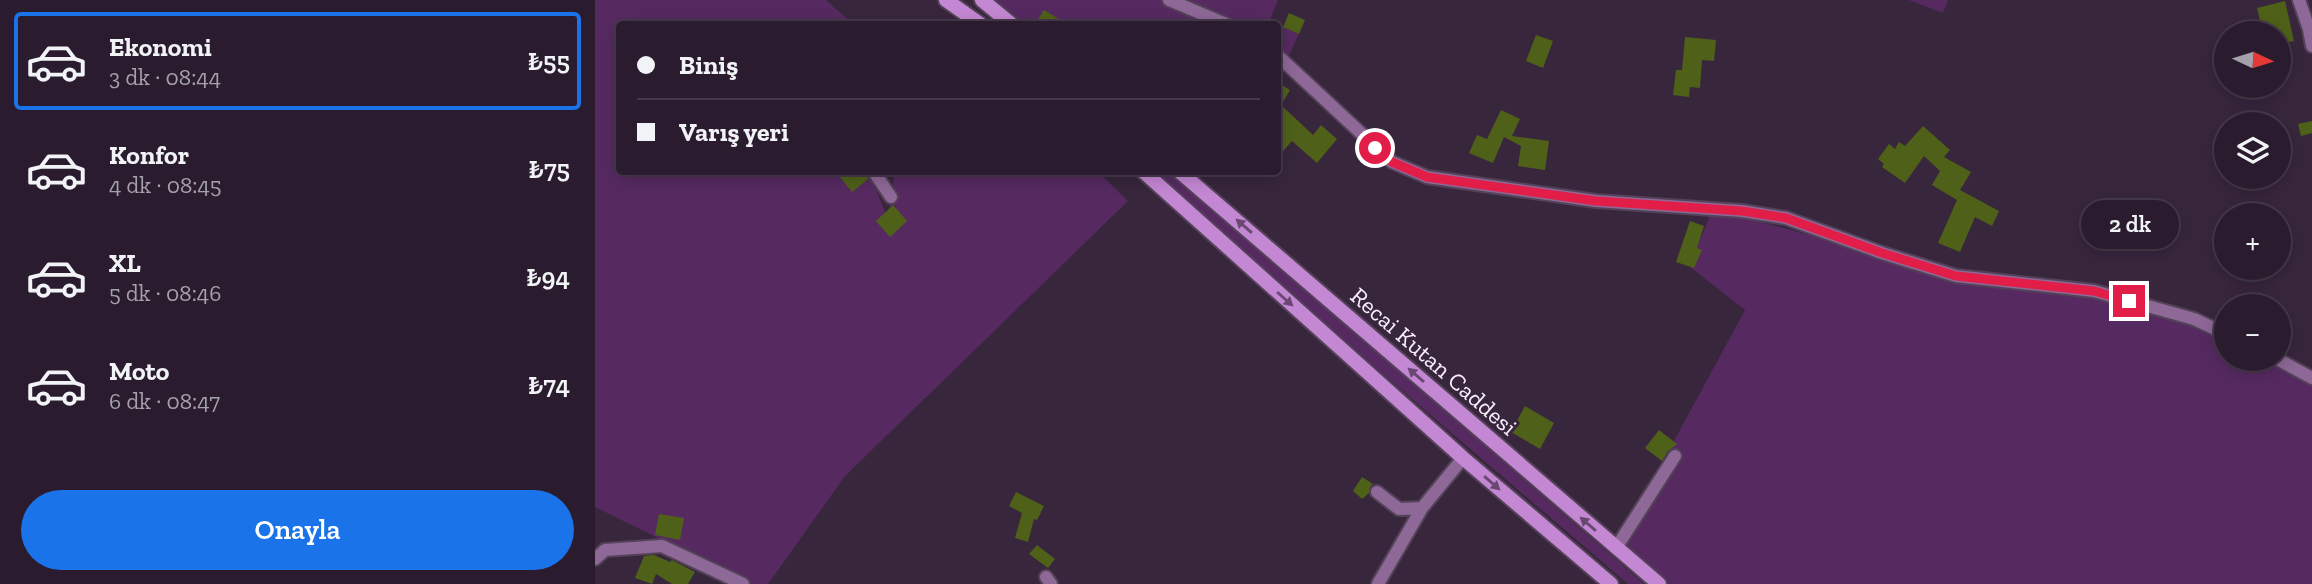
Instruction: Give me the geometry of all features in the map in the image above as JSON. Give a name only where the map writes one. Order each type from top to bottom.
[{"type":"main road","points":[[946,0],[968,21]]},
{"type":"main road","points":[[982,0],[1007,21]]},
{"type":"main road","points":[[1147,175],[1463,458],[1611,584]]},
{"type":"main road","name":"Recai Kutan Caddesi","points":[[1183,175],[1658,584]]},
{"type":"street","points":[[1169,0],[1219,21]]},
{"type":"street","points":[[2299,0],[2312,46]]},
{"type":"street","points":[[1281,59],[1392,162],[1427,177],[1596,201],[1742,211],[1786,218],[1882,253],[1956,276],[2094,291],[2194,319],[2214,328]]},
{"type":"street","points":[[876,175],[891,197]]},
{"type":"street","points":[[2291,367],[2312,378]]},
{"type":"street","points":[[1616,548],[1675,456]]},
{"type":"street","points":[[1378,584],[1422,508],[1463,458]]},
{"type":"street","points":[[1377,492],[1399,509],[1422,508]]},
{"type":"street","points":[[595,559],[605,550],[662,546],[743,584]]},
{"type":"shaded area","points":[[595,0],[826,0],[850,21],[616,21],[616,175],[870,175],[888,219],[895,175],[1101,175],[1128,201],[845,476],[768,584],[752,584],[595,507]]},
{"type":"shaded area","points":[[977,0],[1278,0],[1270,20],[1272,21],[1002,21]]},
{"type":"shaded area","points":[[1909,0],[1948,0],[1943,13]]},
{"type":"shaded area","points":[[1281,25],[1299,34],[1281,73]]},
{"type":"shaded area","points":[[1157,175],[1172,175],[1644,584],[1628,584],[1391,381]]},
{"type":"shaded area","points":[[1713,209],[1920,265],[2129,301],[2176,322],[2214,331],[2214,371],[2285,371],[2312,384],[2312,584],[1658,584],[1616,548],[1745,310],[1689,266]]},
{"type":"building","points":[[2285,1],[2290,21],[2260,21],[2257,8]]},
{"type":"building","points":[[1044,10],[1062,21],[1037,21]]},
{"type":"building","points":[[1289,13],[1305,20],[1299,34],[1283,27]]},
{"type":"building","points":[[1536,35],[1553,41],[1543,68],[1526,61]]},
{"type":"building","points":[[1685,37],[1716,40],[1714,61],[1702,60],[1700,88],[1690,87],[1689,97],[1673,95],[1676,70],[1682,70]]},
{"type":"building","points":[[1281,84],[1290,90],[1281,105]]},
{"type":"building","points":[[1281,105],[1313,135],[1321,125],[1337,139],[1317,163],[1292,141],[1281,153]]},
{"type":"building","points":[[1501,110],[1520,119],[1512,136],[1549,141],[1545,170],[1518,166],[1521,146],[1504,137],[1493,163],[1469,153],[1477,135],[1487,139]]},
{"type":"building","points":[[2312,121],[2312,133],[2301,136],[2298,124]]},
{"type":"building","points":[[1923,126],[1950,150],[1944,157],[1971,172],[1960,190],[1999,211],[1992,226],[1975,217],[1960,252],[1938,243],[1957,200],[1932,185],[1940,171],[1924,156],[1905,183],[1882,167],[1884,164],[1878,159],[1889,144],[1895,149],[1899,142],[1905,146]]},
{"type":"building","points":[[838,175],[866,175],[868,179],[852,192]]},
{"type":"building","points":[[893,205],[907,221],[890,237],[876,221]]},
{"type":"building","points":[[1690,221],[1704,226],[1697,248],[1702,250],[1694,268],[1676,262]]},
{"type":"building","points":[[1525,406],[1554,423],[1540,449],[1511,432]]},
{"type":"building","points":[[1659,430],[1677,444],[1668,451],[1662,461],[1645,448]]},
{"type":"building","points":[[1362,477],[1373,484],[1362,499],[1353,491]]},
{"type":"building","points":[[1016,492],[1044,506],[1037,520],[1034,519],[1028,542],[1015,538],[1022,513],[1009,506]]},
{"type":"building","points":[[659,514],[684,518],[680,540],[655,535]]},
{"type":"building","points":[[1037,545],[1055,559],[1048,568],[1029,554]]},
{"type":"building","points":[[654,555],[670,562],[672,560],[695,572],[688,584],[672,584],[656,574],[652,584],[635,578],[644,556]]},
{"type":"route","points":[[1375,148],[1392,162],[1427,177],[1596,201],[1742,211],[1786,218],[1882,253],[1956,276],[2094,291],[2129,301]]}]
